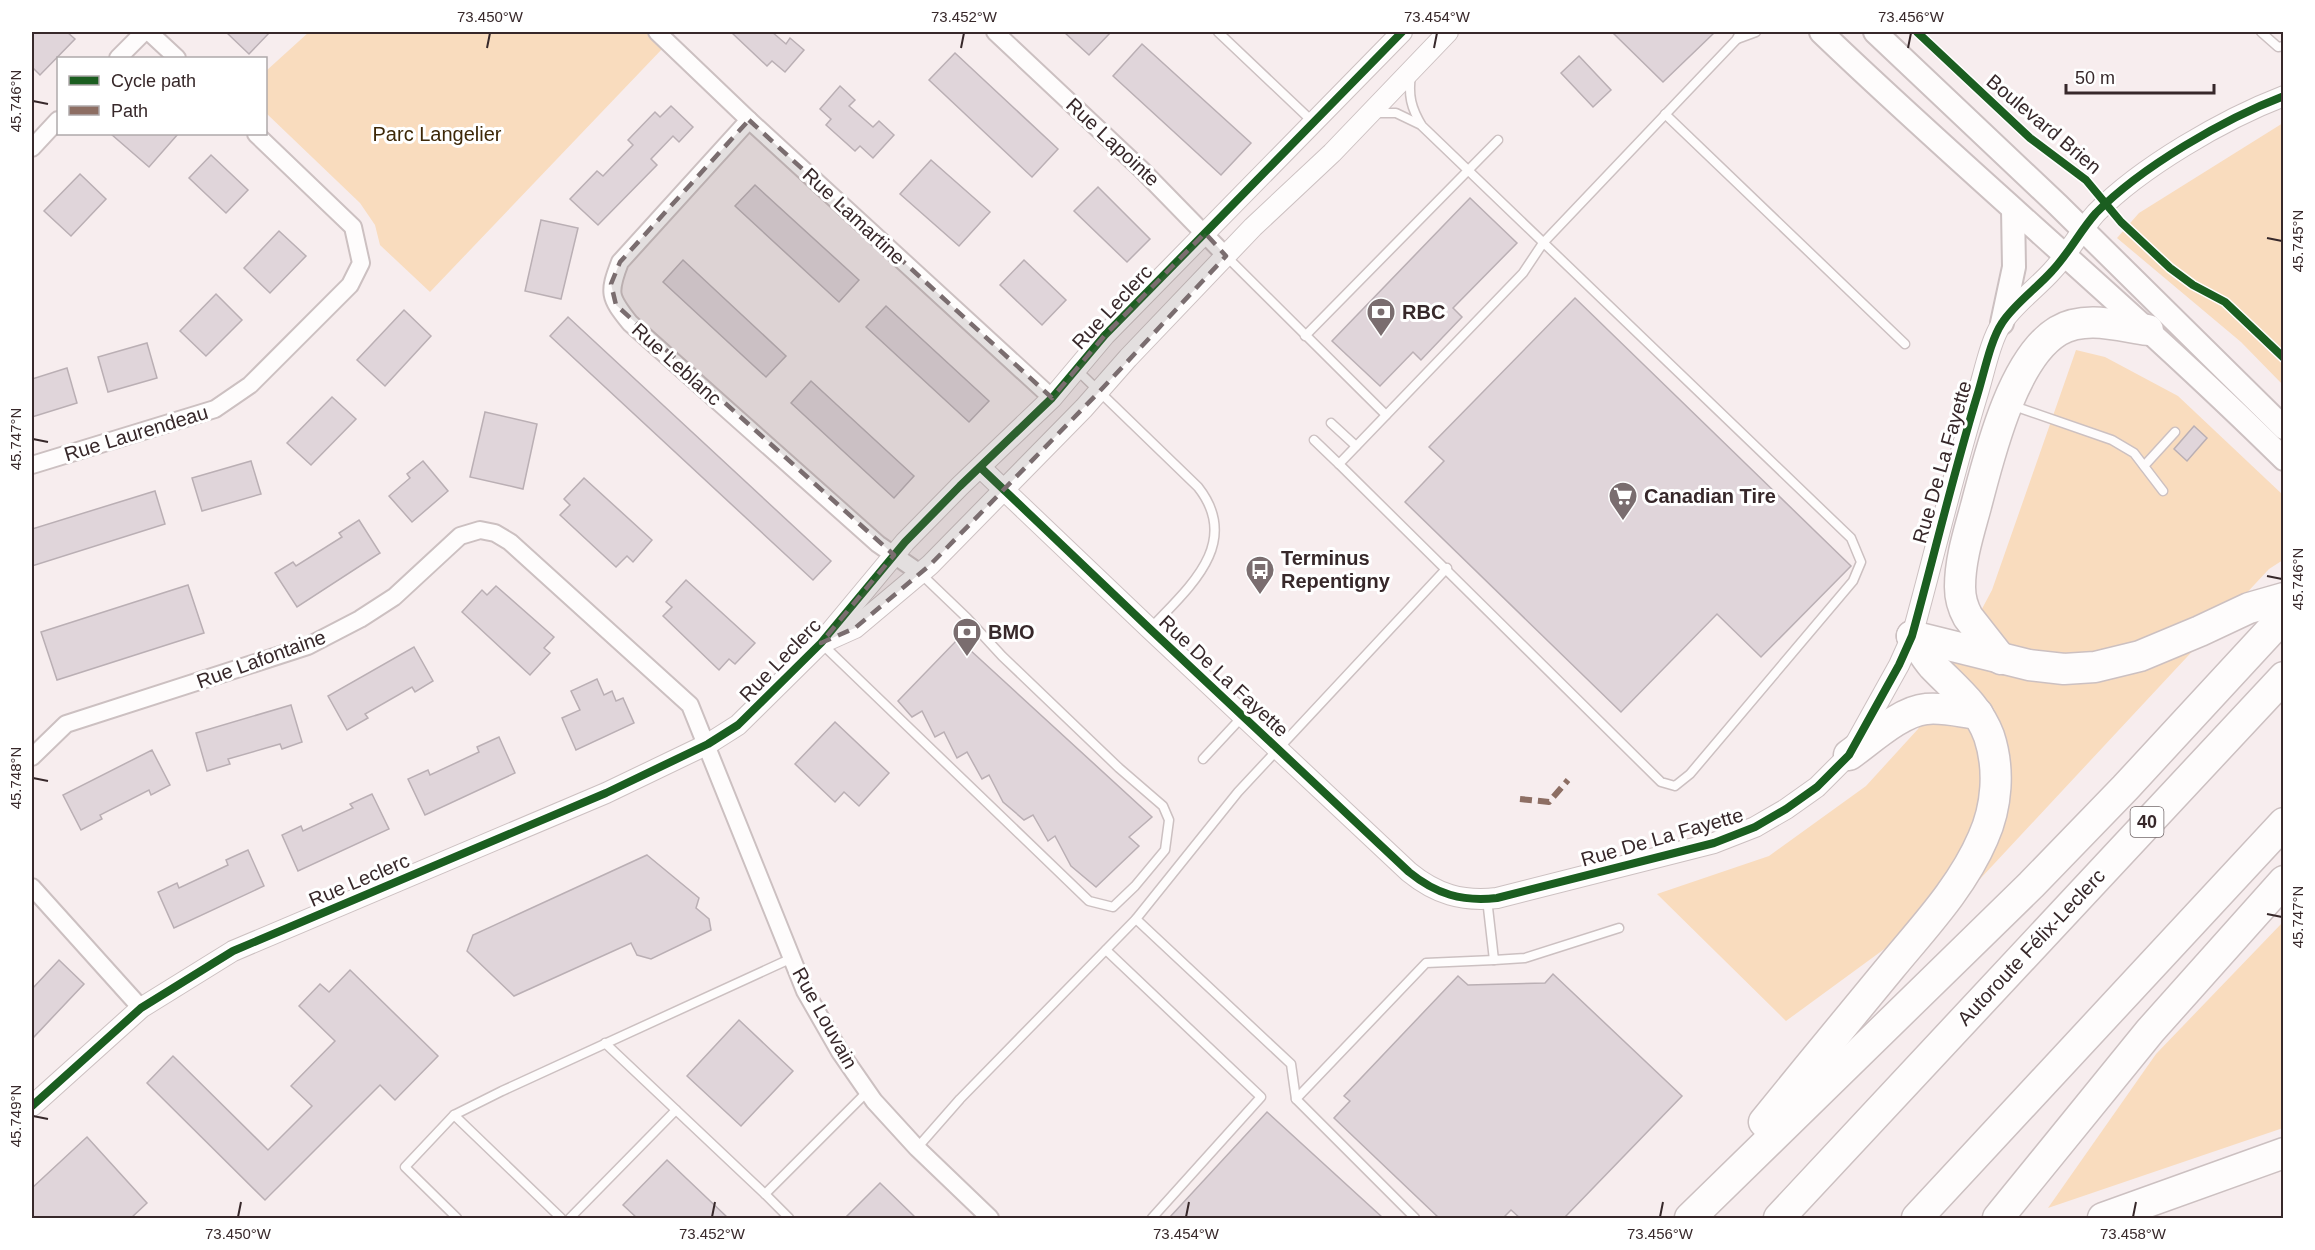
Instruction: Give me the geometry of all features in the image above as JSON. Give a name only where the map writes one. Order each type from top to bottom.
[{"type":"highway","points":[[2001,659],[1968,617],[1964,610],[1960,588],[1965,549],[1973,518],[2008,403],[2037,350],[2059,331],[2073,325],[2087,323],[2148,330]]},
{"type":"highway","points":[[1912,636],[2001,659],[2064,669],[2111,664],[2140,656],[2172,644],[2249,608],[2283,598]]},
{"type":"highway","points":[[1688,1218],[2031,885],[2283,616]]},
{"type":"highway","points":[[1688,1218],[1934,915],[1974,857],[1986,830],[1993,806],[1996,782],[1992,748],[1978,714],[1931,663],[1912,636]]},
{"type":"highway","name":"Autoroute Félix-Leclerc","points":[[1777,1218],[2283,677]]},
{"type":"highway","points":[[1849,755],[1895,722],[1915,711],[1935,708],[1978,714]]},
{"type":"highway","points":[[1917,1218],[2283,823]]},
{"type":"highway","points":[[1998,1218],[2150,1031],[2283,881]]},
{"type":"highway","points":[[2103,1218],[2283,1152]]},
{"type":"main road","points":[[1820,32],[2148,330],[2283,459]]},
{"type":"main road","points":[[1875,32],[2082,230],[2283,428]]},
{"type":"main road","points":[[2002,323],[2014,267],[2013,209]]},
{"type":"street","points":[[119,57],[144,32]]},
{"type":"street","points":[[149,32],[176,57]]},
{"type":"street","name":"Rue Lamartine","points":[[657,32],[749,120],[1052,399]]},
{"type":"street","name":"Rue Lapointe","points":[[995,32],[1142,170],[1226,256]]},
{"type":"street","name":"Rue Leclerc","points":[[32,1106],[141,1008],[232,951],[606,793],[708,744],[752,713],[821,643],[894,555],[960,486],[1052,399],[1106,335],[1402,32]]},
{"type":"street","name":"Rue Leclerc","points":[[821,643],[855,628],[920,573],[1005,490],[1253,227],[1371,113],[1448,32]]},
{"type":"street","name":"Rue De La Fayette","points":[[981,468],[1421,882],[1454,897],[1487,899],[1581,878],[1688,850],[1735,835],[1771,819],[1802,798],[1849,755],[1896,672],[1912,636],[1964,440],[2002,323],[2065,255],[2082,230],[2106,204],[2174,154],[2234,118],[2283,96]]},
{"type":"street","name":"Rue Leblanc","points":[[749,120],[621,262],[611,284],[616,305],[630,323],[878,544],[920,573]]},
{"type":"street","points":[[32,148],[57,121]]},
{"type":"street","name":"Rue Laurendeau","points":[[32,465],[215,409],[250,385],[350,285],[361,263],[353,227],[257,135]]},
{"type":"street","name":"Rue Lafontaine","points":[[32,757],[66,724],[308,646],[350,625],[394,597],[460,536],[480,530],[495,533],[510,542],[682,696],[695,713],[708,744]]},
{"type":"street","name":"Rue Louvain","points":[[708,744],[805,991],[840,1052],[867,1092],[917,1148],[990,1218]]},
{"type":"street","points":[[32,887],[141,1008]]},
{"type":"lane","points":[[1218,32],[1314,123]]},
{"type":"lane","points":[[1339,464],[1523,273],[1543,243],[1738,35],[1756,32]]},
{"type":"lane","points":[[2261,32],[2278,47],[2283,46]]},
{"type":"lane","points":[[1314,440],[1447,568],[1661,782],[1675,786],[1690,774],[1846,590],[1853,581],[1861,562],[1851,538],[1422,126],[1412,110],[1409,91],[1412,69]]},
{"type":"lane","points":[[1371,113],[1396,113],[1422,126]]},
{"type":"lane","points":[[1665,114],[1905,344]]},
{"type":"lane","points":[[1305,336],[1498,140]]},
{"type":"lane","points":[[1226,256],[1386,415]]},
{"type":"lane","points":[[1076,370],[1198,487],[1213,513],[1216,529],[1209,559],[1201,573],[1150,629]]},
{"type":"lane","points":[[2008,403],[2112,440],[2134,453],[2163,490]]},
{"type":"lane","points":[[1331,423],[1356,447]]},
{"type":"lane","points":[[2144,466],[2175,432]]},
{"type":"lane","points":[[917,1148],[967,1092],[1136,919],[1238,792],[1447,568]]},
{"type":"lane","points":[[821,643],[1089,901],[1113,907],[1135,886],[1165,850],[1169,820],[1163,806],[1119,768],[1002,656],[967,618],[920,573]]},
{"type":"lane","points":[[1203,759],[1243,716]]},
{"type":"lane","points":[[1487,899],[1494,960]]},
{"type":"lane","points":[[1136,919],[1291,1064],[1296,1099],[1415,1218]]},
{"type":"lane","points":[[1296,1099],[1426,963],[1525,958],[1619,928]]},
{"type":"lane","points":[[1106,950],[1261,1097],[1152,1218]]},
{"type":"lane","points":[[457,1218],[405,1167],[454,1115],[792,958]]},
{"type":"lane","points":[[605,1043],[789,1218]]},
{"type":"lane","points":[[765,1194],[867,1092]]},
{"type":"lane","points":[[570,1218],[676,1110]]},
{"type":"lane","points":[[454,1115],[561,1218]]},
{"type":"highlighted area","points":[[749,120],[1052,398],[1105,335],[1205,233],[1226,256],[1099,392],[930,565],[855,628],[821,643],[894,555],[616,305],[611,284],[620,262]]},
{"type":"green space","name":"Parc Langelier","points":[[309,32],[646,32],[663,48],[430,292],[380,245],[375,225],[360,203],[267,114],[267,70]]},
{"type":"green space","points":[[2283,123],[2283,385],[2241,342],[2117,238],[2139,213]]},
{"type":"green space","points":[[2076,350],[2105,357],[2178,396],[2283,495],[2283,560],[2269,569],[1980,879],[1786,1021],[1657,894],[1769,856],[1866,786],[1918,729],[1992,590]]},
{"type":"green space","points":[[2283,922],[2283,1128],[2048,1208],[2156,1054]]},
{"type":"building","points":[[32,32],[67,32],[75,39],[40,75],[32,67]]},
{"type":"building","points":[[226,32],[270,32],[249,54]]},
{"type":"building","points":[[731,32],[772,32],[786,44],[790,38],[804,50],[785,72],[772,61],[767,66]]},
{"type":"building","points":[[1064,32],[1111,32],[1089,55]]},
{"type":"building","points":[[1612,32],[1715,32],[1663,82]]},
{"type":"building","points":[[1142,44],[1251,143],[1221,175],[1113,76]]},
{"type":"building","points":[[955,53],[1058,149],[1032,177],[929,80]]},
{"type":"building","points":[[1579,56],[1611,90],[1593,107],[1561,73]]},
{"type":"building","points":[[840,86],[855,100],[849,106],[873,127],[879,121],[894,135],[873,158],[860,146],[855,151],[826,125],[831,119],[820,109]]},
{"type":"building","points":[[671,106],[693,127],[679,142],[673,136],[651,159],[657,165],[598,225],[570,199],[597,171],[603,176],[633,145],[628,140],[655,112],[660,117]]},
{"type":"building","points":[[112,135],[177,135],[149,167]]},
{"type":"building","points":[[211,155],[248,190],[226,213],[189,178]]},
{"type":"building","points":[[931,160],[990,212],[959,246],[900,194]]},
{"type":"building","points":[[80,174],[106,199],[71,236],[44,211]]},
{"type":"building","points":[[755,185],[859,280],[839,302],[735,206]]},
{"type":"building","points":[[1098,187],[1150,239],[1127,262],[1074,211]]},
{"type":"building","points":[[1470,198],[1517,243],[1453,308],[1462,317],[1421,360],[1413,352],[1380,386],[1332,341]]},
{"type":"building","points":[[541,220],[578,228],[561,299],[525,291]]},
{"type":"building","points":[[279,231],[306,256],[270,293],[244,268]]},
{"type":"building","points":[[683,260],[786,356],[766,377],[663,282]]},
{"type":"building","points":[[1024,260],[1066,300],[1042,325],[1000,285]]},
{"type":"building","points":[[216,294],[242,320],[206,356],[180,331]]},
{"type":"building","points":[[1575,298],[1851,566],[1761,657],[1717,614],[1621,712],[1405,502],[1444,461],[1429,447]]},
{"type":"building","points":[[886,306],[989,401],[969,422],[866,327]]},
{"type":"building","points":[[404,310],[431,336],[385,386],[357,360]]},
{"type":"building","points":[[568,317],[831,561],[813,580],[550,336]]},
{"type":"building","points":[[147,343],[157,378],[108,392],[98,357]]},
{"type":"building","points":[[67,368],[77,403],[32,417],[32,379]]},
{"type":"building","points":[[811,381],[914,476],[894,498],[791,403]]},
{"type":"building","points":[[332,397],[356,419],[311,465],[287,443]]},
{"type":"building","points":[[485,412],[537,424],[523,489],[470,477]]},
{"type":"building","points":[[2194,426],[2207,438],[2187,461],[2174,449]]},
{"type":"building","points":[[251,461],[261,494],[202,511],[192,478]]},
{"type":"building","points":[[423,461],[448,491],[412,522],[389,496],[410,478],[407,474]]},
{"type":"building","points":[[584,478],[652,540],[633,562],[627,556],[616,567],[560,515],[570,505],[564,499]]},
{"type":"building","points":[[155,491],[165,524],[32,566],[32,529]]},
{"type":"building","points":[[359,520],[380,553],[297,607],[275,573],[293,562],[296,566],[342,537],[339,533]]},
{"type":"building","points":[[686,580],[755,643],[735,664],[729,659],[719,670],[663,616],[672,607],[666,602]]},
{"type":"building","points":[[188,585],[204,633],[57,680],[41,632]]},
{"type":"building","points":[[496,586],[554,637],[544,648],[550,653],[530,675],[462,612],[482,590],[487,595]]},
{"type":"building","points":[[958,639],[1152,817],[1129,837],[1139,846],[1096,887],[1071,866],[1055,836],[1048,841],[1033,815],[1024,820],[1003,802],[989,775],[982,779],[967,752],[957,758],[944,732],[935,737],[922,711],[912,717],[898,701]]},
{"type":"building","points":[[414,647],[433,681],[415,692],[412,687],[365,714],[368,718],[347,730],[328,696]]},
{"type":"building","points":[[597,679],[604,695],[612,691],[616,701],[623,698],[634,723],[576,750],[562,718],[580,710],[571,691]]},
{"type":"building","points":[[291,705],[302,742],[282,749],[280,744],[228,759],[230,764],[207,771],[196,733]]},
{"type":"building","points":[[835,722],[889,773],[859,806],[844,792],[835,802],[795,764]]},
{"type":"building","points":[[499,737],[515,773],[425,815],[408,779],[428,770],[430,775],[479,752],[477,747]]},
{"type":"building","points":[[152,750],[170,785],[151,795],[149,790],[100,815],[102,819],[81,830],[63,795]]},
{"type":"building","points":[[372,794],[389,829],[298,871],[282,835],[301,826],[303,831],[353,808],[350,804]]},
{"type":"building","points":[[248,850],[264,886],[174,928],[158,892],[177,883],[179,888],[228,865],[226,860]]},
{"type":"building","points":[[647,855],[699,898],[696,908],[709,919],[711,930],[651,959],[637,955],[631,943],[514,996],[467,951],[473,935]]},
{"type":"building","points":[[59,960],[84,984],[32,1039],[32,989]]},
{"type":"building","points":[[350,970],[438,1056],[395,1100],[380,1085],[265,1200],[147,1083],[173,1056],[268,1150],[312,1106],[291,1086],[335,1041],[299,1006],[320,984],[329,992]]},
{"type":"building","points":[[1553,974],[1682,1096],[1564,1218],[1520,1218],[1511,1210],[1503,1218],[1439,1218],[1334,1118],[1350,1101],[1344,1096],[1458,976],[1468,985],[1545,983]]},
{"type":"building","points":[[739,1020],[793,1071],[741,1126],[687,1076]]},
{"type":"building","points":[[1267,1112],[1383,1218],[1169,1218]]},
{"type":"building","points":[[87,1137],[147,1203],[131,1218],[32,1218],[32,1188]]},
{"type":"building","points":[[667,1160],[728,1218],[637,1218],[623,1205]]},
{"type":"building","points":[[880,1183],[916,1218],[845,1218]]},
{"type":"marked path","points":[[1520,799],[1549,802],[1568,780]]},
{"type":"cycle path","points":[[32,1106],[141,1008],[233,951],[606,793],[708,744],[738,725],[821,643],[905,542],[1052,398],[1105,335],[1402,32]]},
{"type":"cycle path","name":"Boulevard Brien","points":[[1917,32],[2030,138],[2086,180],[2121,222],[2170,268],[2193,285],[2225,302],[2284,358]]},
{"type":"cycle path","points":[[981,468],[1409,872],[1429,886],[1450,895],[1472,899],[1497,898],[1714,843],[1755,827],[1786,809],[1817,787],[1849,755],[1899,665],[1912,636],[1988,358],[1998,330],[2007,316],[2058,264],[2096,213],[2136,179],[2210,131],[2284,96]]},
{"type":"place","name":"RBC","points":[[1381,338]]},
{"type":"place","name":"Canadian Tire","points":[[1623,522]]},
{"type":"place","name":"Terminus Repentigny","points":[[1260,596]]},
{"type":"place","name":"BMO","points":[[967,658]]}]
